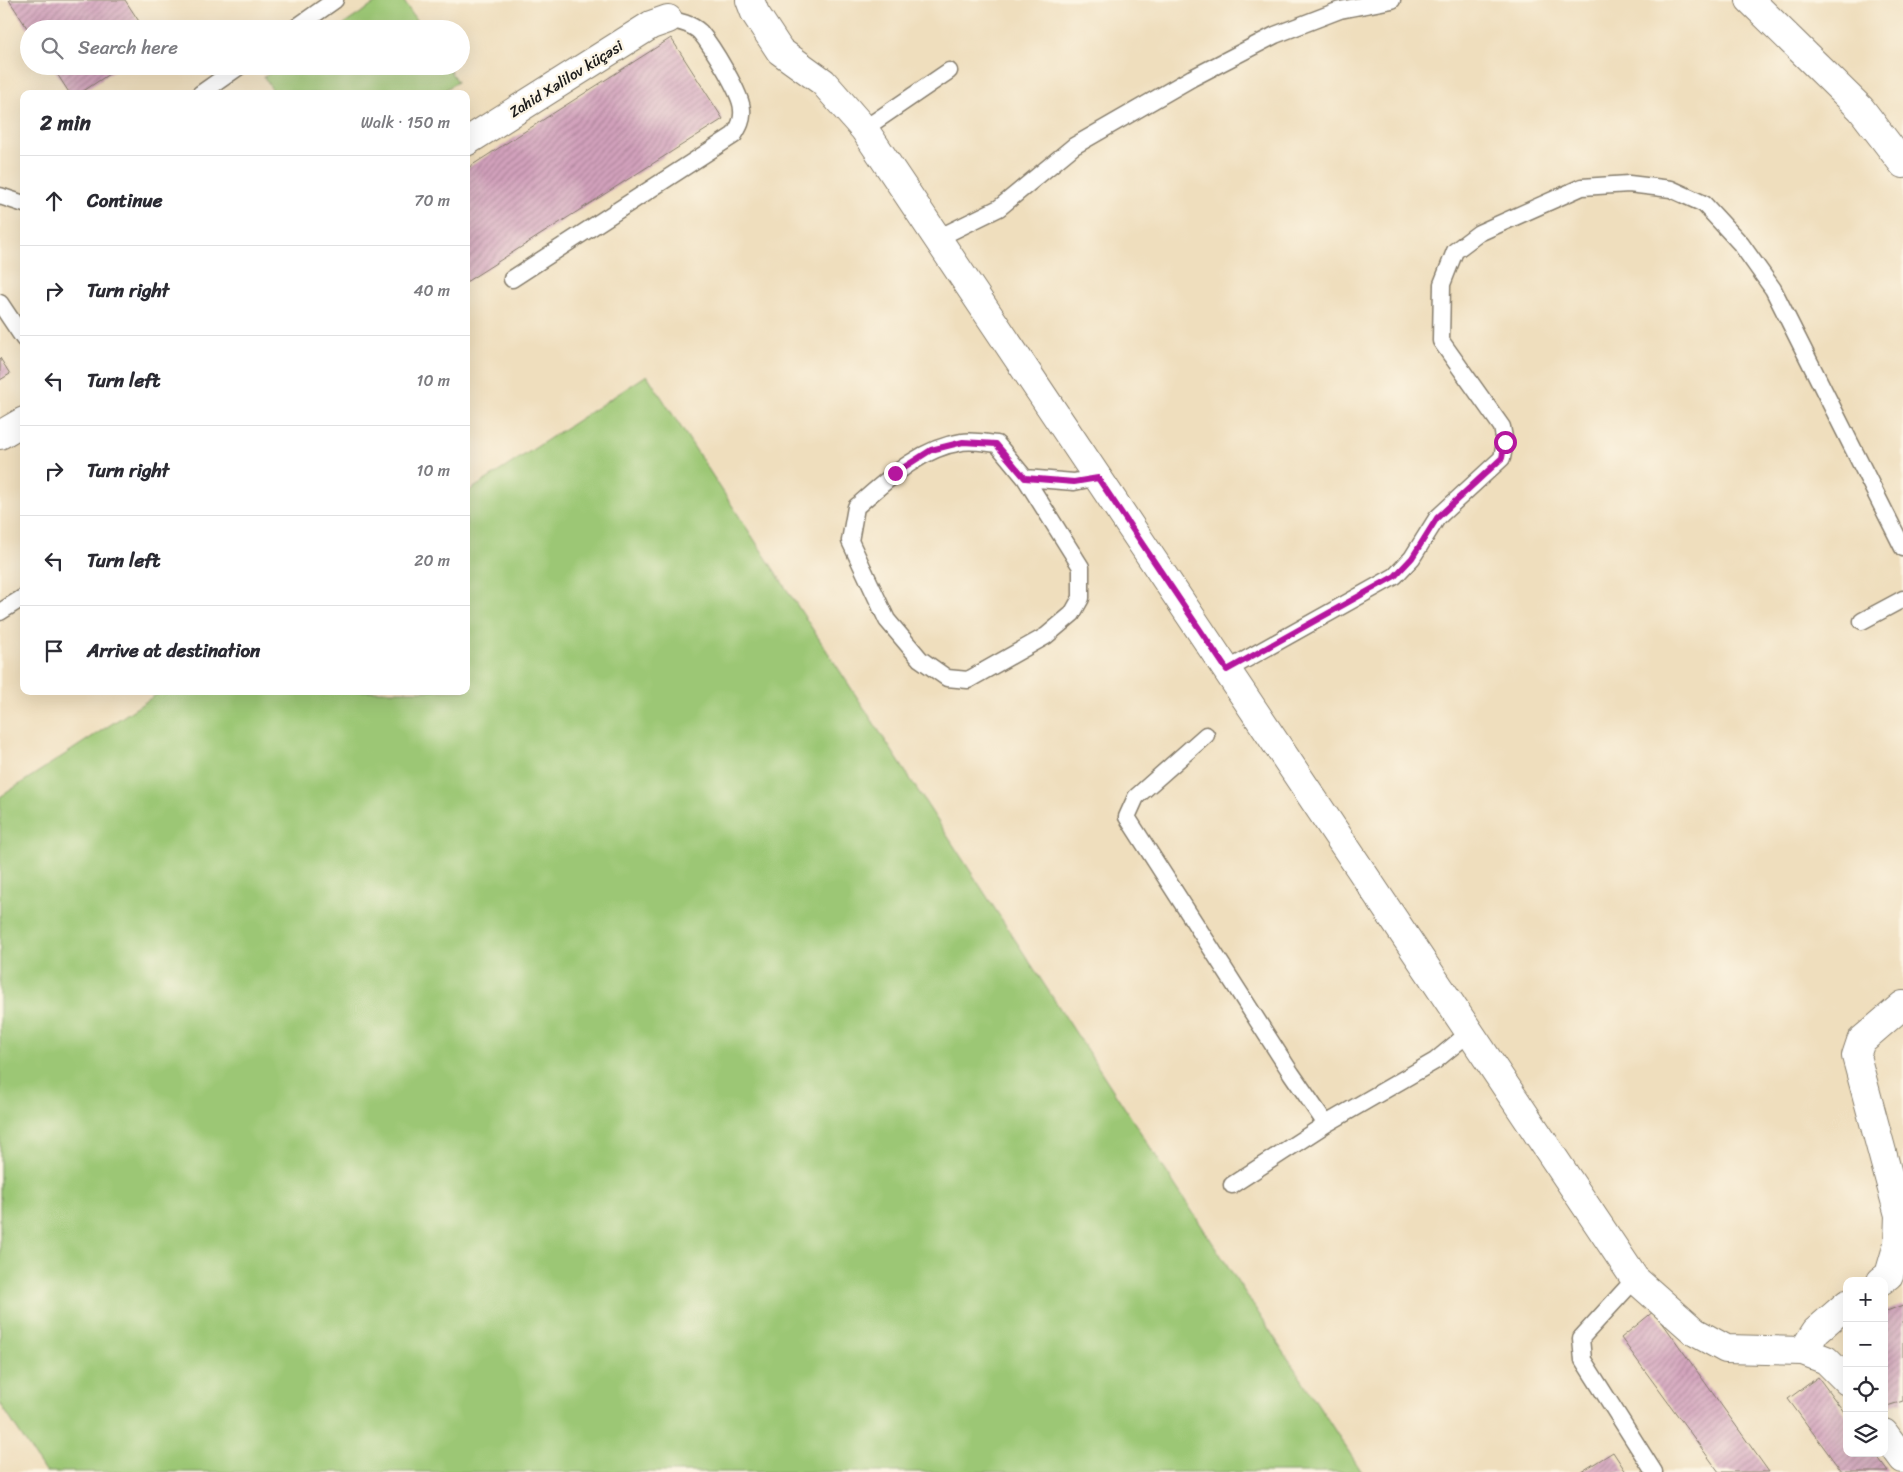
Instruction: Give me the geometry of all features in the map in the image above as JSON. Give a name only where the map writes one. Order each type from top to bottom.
[{"type":"street","points":[[750,0],[754,12],[780,51],[823,82],[864,129],[1635,1279],[1695,1332],[1726,1349],[1804,1350],[1826,1360],[1843,1377]]},
{"type":"street","points":[[1750,0],[1862,109],[1903,164]]},
{"type":"street","name":"Zahid Xəlilov küçəsi","points":[[470,139],[652,25],[668,19]]},
{"type":"street","points":[[0,435],[20,423]]},
{"type":"street","points":[[1891,1278],[1898,1244],[1900,1215],[1856,1056],[1861,1041],[1903,1005]]},
{"type":"street","points":[[1804,1350],[1816,1331],[1843,1307]]},
{"type":"street","points":[[1888,1438],[1903,1459]]},
{"type":"lane","points":[[307,20],[335,0]]},
{"type":"lane","points":[[938,238],[999,208],[1074,146],[1209,70],[1276,35],[1340,10],[1392,0]]},
{"type":"lane","points":[[512,279],[734,135],[741,124],[742,109],[737,91],[699,31],[684,23],[668,19]]},
{"type":"lane","points":[[864,129],[949,71]]},
{"type":"lane","points":[[206,90],[227,75]]},
{"type":"lane","points":[[1227,670],[1395,576],[1412,558],[1443,512],[1502,458],[1505,442],[1502,427],[1441,341],[1442,284],[1456,251],[1479,233],[1582,187],[1629,184],[1671,188],[1704,204],[1741,244],[1773,289],[1903,548]]},
{"type":"lane","points":[[0,196],[20,203]]},
{"type":"lane","points":[[0,303],[20,332]]},
{"type":"lane","points":[[1025,478],[1081,567],[1081,598],[1072,614],[1046,636],[968,680],[948,678],[920,659],[887,620],[850,541],[856,507],[895,473],[931,450],[963,442],[996,444],[1025,478],[1074,482],[1098,478]]},
{"type":"lane","points":[[1862,622],[1903,599]]},
{"type":"lane","points":[[0,612],[20,600]]},
{"type":"lane","points":[[1206,735],[1136,797],[1127,817],[1326,1124]]},
{"type":"lane","points":[[1232,1185],[1326,1124],[1434,1061],[1470,1032]]},
{"type":"lane","points":[[1635,1279],[1581,1338],[1583,1360],[1654,1472]]},
{"type":"green space","points":[[380,0],[403,0],[416,20],[350,20]]},
{"type":"green space","points":[[267,75],[453,75],[457,82],[445,90],[272,90],[264,77]]},
{"type":"green space","points":[[647,375],[1362,1472],[45,1472],[0,1403],[0,797],[156,695],[470,695],[470,490]]},
{"type":"building","points":[[9,0],[125,0],[138,20],[22,20]]},
{"type":"building","points":[[671,38],[723,119],[470,279],[470,166]]},
{"type":"building","points":[[58,75],[108,75],[85,90],[67,90]]},
{"type":"building","points":[[0,358],[10,374],[0,380]]},
{"type":"building","points":[[1903,1305],[1903,1401],[1888,1406],[1888,1322],[1888,1311]]},
{"type":"building","points":[[1654,1311],[1769,1472],[1719,1472],[1621,1338]]},
{"type":"building","points":[[1818,1377],[1843,1411],[1843,1457],[1877,1457],[1888,1472],[1842,1472],[1788,1399]]},
{"type":"building","points":[[1613,1452],[1626,1472],[1581,1472]]},
{"type":"route","points":[[895,473],[931,450],[963,442],[996,444],[1025,478],[1074,482],[1098,478],[1227,670],[1395,576],[1405,568],[1437,518],[1502,458],[1505,442]]}]
